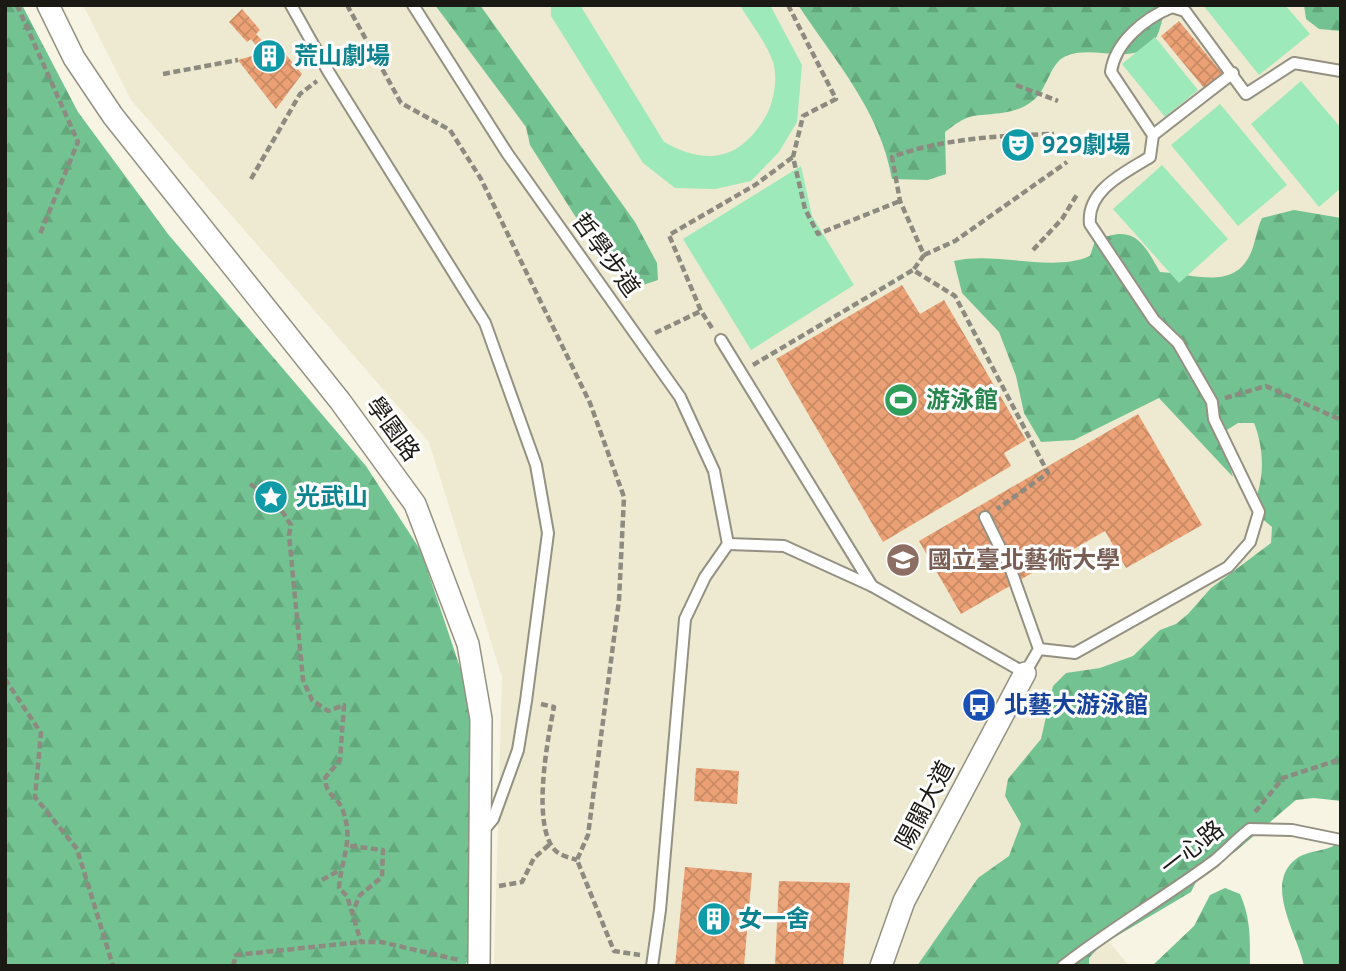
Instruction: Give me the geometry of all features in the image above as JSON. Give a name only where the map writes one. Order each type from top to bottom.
[{"type":"street","name":"學園路","points":[[48,5],[74,58],[113,116],[340,401],[415,504],[468,644],[481,719],[479,966]]},
{"type":"street","name":"陽關大道","points":[[881,966],[904,901],[1025,673]]},
{"type":"lane","points":[[291,5],[328,71],[485,323],[536,466],[548,533],[526,701],[518,750],[493,819],[479,836]]},
{"type":"lane","name":"哲學步道","points":[[413,5],[507,153],[680,397],[714,471],[728,544]]},
{"type":"lane","points":[[1039,649],[1076,653],[1228,567],[1250,542],[1259,512],[1214,419],[1212,402],[1178,343],[1154,320],[1090,224],[1089,212],[1098,194],[1114,180],[1150,157],[1153,135],[1111,72],[1122,44],[1158,13],[1172,7],[1185,11],[1233,72],[1246,94],[1294,63],[1341,71]]},
{"type":"lane","points":[[1153,135],[1233,72]]},
{"type":"lane","points":[[720,340],[872,586]]},
{"type":"lane","points":[[653,962],[685,619],[705,577],[728,544],[784,546],[872,586],[1025,673],[1039,649],[1011,570],[985,517]]},
{"type":"lane","name":"一心路","points":[[1063,966],[1116,925],[1216,859],[1250,829],[1292,830],[1341,840]]},
{"type":"path","points":[[17,5],[78,142],[40,234]]},
{"type":"path","points":[[347,5],[401,103],[450,130],[481,179],[590,403],[624,497],[618,614],[588,835],[577,860]]},
{"type":"path","points":[[788,5],[836,99],[803,116],[793,157],[805,209],[818,234],[900,201]]},
{"type":"path","points":[[163,74],[238,60]]},
{"type":"path","points":[[251,179],[300,94],[328,71]]},
{"type":"path","points":[[1016,85],[1058,102]]},
{"type":"path","points":[[924,255],[900,201],[892,157],[912,149],[1008,135],[1054,134]]},
{"type":"path","points":[[662,333],[701,311],[669,235],[755,185],[793,157]]},
{"type":"path","points":[[742,372],[914,270],[924,255],[955,241],[1066,162]]},
{"type":"path","points":[[1033,250],[1062,219],[1084,184]]},
{"type":"path","points":[[914,270],[955,296],[1048,473],[985,517]]},
{"type":"path","points":[[1212,402],[1266,386],[1341,420]]},
{"type":"path","points":[[250,484],[276,502],[291,525],[289,535],[303,680],[312,700],[328,710],[344,705],[340,760],[325,778],[326,790],[342,808],[349,846],[340,869],[339,888],[347,895],[361,943]]},
{"type":"path","points":[[5,679],[41,733],[35,797],[77,849],[113,966]]},
{"type":"path","points":[[526,701],[554,707],[547,742],[543,822],[550,844],[558,852],[577,860],[614,951],[653,962]]},
{"type":"path","points":[[1240,837],[1283,778],[1341,759]]},
{"type":"path","points":[[490,888],[522,882],[534,858],[550,844]]},
{"type":"path","points":[[349,846],[383,849],[382,877],[360,895],[352,912]]},
{"type":"path","points":[[322,880],[340,869]]},
{"type":"path","points":[[5,932],[5,943]]},
{"type":"path","points":[[233,966],[236,955],[381,942],[455,959]]},
{"type":"shaded area","name":"國立臺北藝術大學","points":[[83,5],[1341,5],[1341,727],[1096,926],[1129,966],[494,966],[502,677],[429,442],[131,100]]},
{"type":"green space","points":[[5,5],[22,5],[78,112],[168,234],[366,466],[421,551],[471,700],[474,948],[465,966],[5,966]]},
{"type":"green space","points":[[435,5],[480,5],[635,222],[657,263],[658,280],[643,285],[614,263],[582,227],[530,145],[526,127]]},
{"type":"green space","points":[[551,5],[580,5],[664,142],[680,150],[709,156],[723,154],[747,141],[767,114],[775,82],[773,62],[763,40],[740,5],[770,5],[802,65],[797,122],[779,152],[751,181],[715,189],[675,188],[643,163],[551,16]]},
{"type":"green space","points":[[798,5],[1167,5],[1160,29],[1146,49],[1136,53],[1088,52],[1066,56],[1056,64],[1039,94],[1028,104],[1006,112],[969,117],[951,127],[945,132],[946,174],[928,180],[892,179],[878,131],[867,109]]},
{"type":"green space","points":[[1203,5],[1285,5],[1310,34],[1259,75]]},
{"type":"green space","points":[[1304,5],[1341,5],[1341,31],[1319,29],[1306,19]]},
{"type":"green space","points":[[1155,37],[1198,90],[1165,117],[1122,64]]},
{"type":"green space","points":[[1301,81],[1341,128],[1341,188],[1319,207],[1251,124]]},
{"type":"green space","points":[[1220,104],[1287,185],[1238,226],[1171,145]]},
{"type":"green space","points":[[1162,165],[1228,239],[1179,283],[1113,209]]},
{"type":"green space","points":[[801,166],[812,216],[854,285],[751,350],[683,239]]},
{"type":"green space","points":[[1294,210],[1341,218],[1341,801],[1314,798],[1296,800],[1236,851],[1198,878],[1191,892],[1100,946],[1089,958],[1089,966],[917,966],[978,878],[1009,856],[1021,824],[1005,796],[1008,779],[1041,739],[1053,686],[1066,673],[1100,668],[1133,656],[1160,630],[1176,624],[1188,614],[1211,588],[1271,543],[1272,527],[1260,517],[1254,503],[1262,463],[1254,423],[1238,423],[1227,430],[1224,447],[1233,477],[1159,398],[1074,440],[1041,442],[1024,413],[1016,376],[999,332],[962,293],[954,261],[988,258],[1059,263],[1075,261],[1090,256],[1095,241],[1119,234],[1135,238],[1142,244],[1160,272],[1212,278],[1235,272],[1245,263],[1262,218]]},
{"type":"green space","points":[[1341,841],[1341,966],[1304,966],[1285,910],[1282,882],[1296,859]]},
{"type":"green space","points":[[1225,888],[1240,894],[1244,903],[1249,929],[1250,966],[1152,966],[1194,926],[1210,895]]},
{"type":"building","name":"荒山劇場","points":[[242,9],[260,30],[256,34],[269,48],[278,45],[302,74],[276,109],[238,60],[262,53],[251,39],[247,42],[229,22]]},
{"type":"building","points":[[1179,21],[1222,73],[1204,88],[1161,36]]},
{"type":"building","name":"游泳館","points":[[902,285],[920,314],[944,300],[1026,440],[1004,453],[1011,466],[883,542],[776,359]]},
{"type":"building","points":[[1138,414],[1202,525],[1126,568],[1105,531],[961,614],[919,541]]},
{"type":"building","points":[[696,768],[739,771],[737,804],[694,801]]},
{"type":"building","name":"女一舍","points":[[685,867],[752,873],[744,966],[675,966]]},
{"type":"building","points":[[779,881],[850,883],[843,966],[775,966]]},
{"type":"place","name":"荒山劇場","points":[[269,56]]},
{"type":"place","name":"929劇場","points":[[1018,145]]},
{"type":"place","name":"游泳館","points":[[901,400]]},
{"type":"place","name":"光武山","points":[[271,497]]},
{"type":"place","name":"國立臺北藝術大學","points":[[903,560]]},
{"type":"place","name":"北藝大游泳館","points":[[979,705]]},
{"type":"place","name":"女一舍","points":[[714,919]]}]
